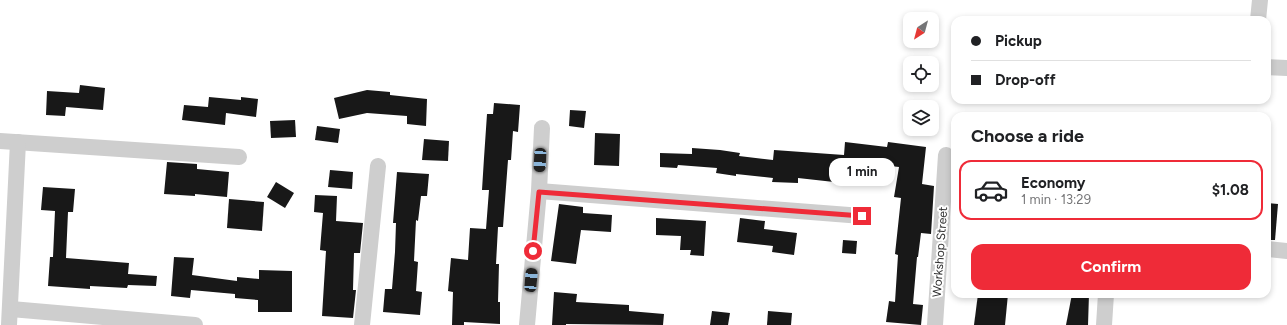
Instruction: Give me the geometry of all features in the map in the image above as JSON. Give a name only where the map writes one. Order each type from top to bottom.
[{"type":"street","points":[[1258,16],[1260,0]]},
{"type":"street","points":[[1271,67],[1287,68]]},
{"type":"street","points":[[527,325],[539,192],[542,128]]},
{"type":"street","points":[[0,141],[239,157]]},
{"type":"street","points":[[18,142],[10,317],[195,325]]},
{"type":"street","name":"Workshop Street","points":[[935,325],[946,155]]},
{"type":"street","points":[[362,325],[378,166]]},
{"type":"street","points":[[539,192],[862,216]]},
{"type":"street","points":[[1271,249],[1287,251]]},
{"type":"street","points":[[1104,325],[1106,298]]},
{"type":"building","points":[[80,85],[105,88],[103,110],[66,107],[65,116],[46,115],[47,91],[79,93]]},
{"type":"building","points":[[367,90],[390,92],[390,95],[427,99],[426,126],[407,124],[407,116],[367,113],[339,119],[334,98]]},
{"type":"building","points":[[209,97],[241,100],[241,97],[258,99],[256,117],[226,113],[225,125],[182,120],[184,105],[208,107]]},
{"type":"building","points":[[494,103],[520,105],[518,132],[513,131],[511,160],[508,160],[503,227],[498,227],[496,264],[499,264],[498,302],[500,302],[500,324],[464,322],[464,325],[452,325],[453,292],[448,291],[451,258],[468,260],[470,228],[486,229],[489,190],[482,190],[484,158],[487,114],[493,114]]},
{"type":"building","points":[[570,110],[586,111],[584,128],[569,126]]},
{"type":"building","points":[[295,120],[296,137],[271,138],[270,121]]},
{"type":"building","points":[[317,126],[340,129],[338,143],[315,140]]},
{"type":"building","points":[[595,133],[620,134],[619,166],[594,165]]},
{"type":"building","points":[[424,139],[449,141],[448,161],[422,160]]},
{"type":"building","points":[[845,142],[887,147],[888,142],[926,147],[922,184],[934,186],[931,234],[921,233],[917,257],[913,304],[923,305],[921,325],[886,322],[889,301],[895,302],[898,255],[895,254],[901,198],[894,197],[899,167],[872,164],[870,186],[798,178],[798,183],[772,182],[773,178],[736,174],[736,176],[716,173],[717,168],[678,165],[677,168],[660,167],[660,153],[692,154],[692,148],[720,150],[740,153],[739,156],[773,160],[774,150],[844,155]]},
{"type":"building","points":[[167,162],[197,164],[197,169],[229,172],[227,197],[195,194],[195,196],[164,194]]},
{"type":"building","points":[[330,170],[353,172],[352,189],[328,187]]},
{"type":"building","points":[[397,172],[429,174],[427,196],[421,196],[418,221],[416,220],[414,261],[418,262],[416,291],[422,292],[420,315],[383,312],[385,289],[392,289],[396,223],[393,223]]},
{"type":"building","points":[[276,182],[294,193],[285,208],[267,197]]},
{"type":"building","points":[[43,187],[75,189],[73,212],[68,212],[66,258],[129,263],[128,274],[157,276],[156,286],[128,285],[127,288],[90,286],[90,289],[48,286],[50,257],[53,257],[55,211],[41,210]]},
{"type":"building","points":[[315,195],[337,196],[336,221],[363,223],[360,253],[354,253],[353,290],[356,290],[353,318],[322,316],[326,251],[320,250],[323,213],[314,212]]},
{"type":"building","points":[[229,199],[264,202],[262,231],[227,228]]},
{"type":"building","points":[[1271,203],[1278,204],[1275,240],[1271,240]]},
{"type":"building","points":[[559,204],[583,207],[583,213],[612,215],[611,232],[581,230],[576,264],[551,261]]},
{"type":"building","points":[[656,218],[706,221],[704,256],[690,255],[691,250],[680,250],[681,236],[656,235]]},
{"type":"building","points":[[740,218],[765,221],[764,229],[797,233],[794,255],[772,252],[773,246],[737,242]]},
{"type":"building","points":[[843,240],[857,241],[856,254],[842,253]]},
{"type":"building","points":[[174,257],[194,258],[192,275],[237,281],[237,277],[259,279],[259,270],[292,271],[292,312],[258,312],[258,300],[235,298],[235,294],[191,290],[190,298],[171,296]]},
{"type":"building","points":[[554,292],[577,294],[576,302],[629,305],[629,311],[664,314],[663,325],[552,325]]},
{"type":"building","points":[[977,298],[1008,298],[1005,325],[974,325]]},
{"type":"building","points":[[1071,298],[1089,298],[1088,325],[1066,325]]},
{"type":"building","points":[[712,311],[730,313],[728,325],[710,325]]},
{"type":"building","points":[[768,311],[792,313],[791,325],[767,325]]},
{"type":"route","points":[[533,251],[539,192],[862,216]]}]
